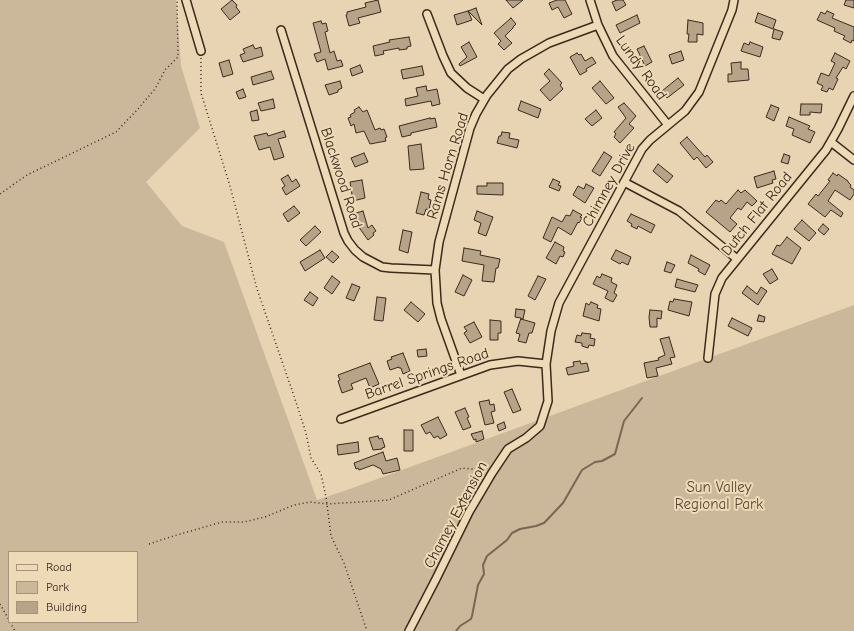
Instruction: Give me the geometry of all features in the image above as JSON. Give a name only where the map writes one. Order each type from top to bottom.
[{"type":"street","points":[[186,0],[201,51]]},
{"type":"street","name":"Lundy Road","points":[[590,0],[598,25],[613,56],[668,125]]},
{"type":"street","name":"Chimney Drive","points":[[548,402],[546,364],[550,331],[560,303],[642,149],[650,140],[685,111],[699,92],[732,10],[734,0]]},
{"type":"street","points":[[427,14],[442,56],[451,73],[466,88],[484,100]]},
{"type":"street","name":"Rams Horn Road","points":[[461,375],[441,319],[437,303],[435,270],[439,242],[470,128],[484,100],[508,70],[534,50],[598,25]]},
{"type":"street","name":"Blackwood Road","points":[[281,30],[344,233],[348,241],[363,257],[382,267],[435,270]]},
{"type":"street","name":"Dutch Flat Road","points":[[708,358],[718,285],[737,259],[831,142],[854,96]]},
{"type":"street","points":[[831,142],[854,160]]},
{"type":"street","points":[[624,182],[679,211],[737,259]]},
{"type":"street","name":"Barrel Springs Road","points":[[341,419],[490,365],[518,361],[546,364]]},
{"type":"street","name":"Chamey Extension","points":[[409,631],[469,512],[488,480],[508,449],[526,438],[540,426],[548,402]]},
{"type":"path","points":[[0,194],[27,175],[116,132],[137,110],[155,89],[165,70],[178,57],[177,0]]},
{"type":"path","points":[[201,51],[201,93],[230,186],[257,288],[297,404],[306,433],[311,458],[321,474],[331,536],[344,563],[367,631]]},
{"type":"path","points":[[149,544],[222,522],[244,522],[265,517],[294,505],[310,502],[327,504],[389,500],[462,468],[472,469],[488,480]]},
{"type":"path","points":[[0,604],[8,619]]},
{"type":"green space","name":"Sun Valley Regional Park","points":[[0,0],[176,0],[181,66],[200,128],[146,182],[182,226],[224,242],[317,500],[854,305],[854,631],[0,631]]},
{"type":"building","points":[[232,0],[237,5],[236,7],[240,12],[230,20],[221,9]]},
{"type":"building","points":[[378,0],[381,12],[358,18],[360,23],[349,26],[346,15],[347,12],[366,7],[365,3]]},
{"type":"building","points":[[506,0],[523,0],[513,8]]},
{"type":"building","points":[[557,0],[565,0],[572,14],[564,18],[558,7],[552,10],[549,3]]},
{"type":"building","points":[[623,0],[626,5],[616,11],[612,2]]},
{"type":"building","points":[[846,0],[854,0],[854,8],[844,5]]},
{"type":"building","points":[[476,8],[482,25],[468,11]]},
{"type":"building","points":[[468,11],[472,20],[457,25],[454,15]]},
{"type":"building","points":[[827,11],[834,14],[832,18],[854,27],[854,41],[852,40],[851,43],[843,39],[845,36],[834,31],[835,28],[817,20],[821,12],[825,14]]},
{"type":"building","points":[[758,13],[776,20],[773,29],[755,22]]},
{"type":"building","points":[[637,15],[640,23],[620,33],[616,25]]},
{"type":"building","points":[[511,18],[516,24],[505,36],[512,43],[504,50],[498,44],[501,41],[494,33]]},
{"type":"building","points":[[688,20],[703,23],[703,35],[697,34],[697,42],[688,42]]},
{"type":"building","points":[[321,21],[322,24],[326,23],[328,31],[325,32],[330,53],[334,51],[337,61],[341,60],[343,66],[328,70],[325,59],[317,62],[314,54],[321,52],[313,23]]},
{"type":"building","points":[[774,29],[783,32],[780,40],[772,38]]},
{"type":"building","points":[[409,37],[411,46],[407,47],[407,49],[399,50],[399,48],[383,51],[384,54],[375,56],[373,46],[390,42],[389,40]]},
{"type":"building","points":[[469,42],[477,57],[460,66],[459,64],[467,57],[461,47]]},
{"type":"building","points":[[750,42],[763,47],[760,57],[741,51],[744,43],[749,45]]},
{"type":"building","points":[[253,45],[255,49],[261,47],[263,56],[243,62],[240,55],[245,53],[243,49]]},
{"type":"building","points":[[644,46],[652,62],[645,66],[637,49]]},
{"type":"building","points":[[681,51],[684,60],[672,64],[669,55]]},
{"type":"building","points":[[577,53],[579,55],[581,54],[585,61],[592,57],[596,63],[580,75],[570,57]]},
{"type":"building","points":[[835,53],[850,61],[846,69],[843,67],[836,78],[838,79],[833,90],[829,88],[827,92],[821,90],[823,86],[817,83],[821,73],[829,76],[835,63],[831,61]]},
{"type":"building","points":[[229,60],[233,74],[223,77],[219,63]]},
{"type":"building","points":[[741,62],[741,69],[748,69],[749,80],[728,82],[728,74],[732,74],[731,63]]},
{"type":"building","points":[[360,65],[363,72],[352,76],[350,69]]},
{"type":"building","points":[[422,66],[424,75],[403,79],[401,70]]},
{"type":"building","points":[[549,69],[562,83],[560,85],[563,89],[550,101],[540,90],[550,81],[544,74]]},
{"type":"building","points":[[271,71],[274,79],[253,85],[251,77]]},
{"type":"building","points":[[678,78],[684,85],[667,98],[662,91]]},
{"type":"building","points":[[340,81],[342,88],[338,90],[338,92],[329,95],[325,85]]},
{"type":"building","points":[[600,81],[614,98],[606,104],[592,88]]},
{"type":"building","points":[[426,86],[427,91],[437,89],[440,104],[432,106],[431,101],[406,106],[405,99],[418,96],[416,88]]},
{"type":"building","points":[[243,89],[246,97],[239,99],[236,92]]},
{"type":"building","points":[[273,99],[275,108],[261,111],[258,103]]},
{"type":"building","points":[[521,101],[541,109],[538,118],[518,110]]},
{"type":"building","points":[[624,103],[636,116],[629,124],[634,128],[620,143],[614,137],[616,134],[614,132],[626,118],[618,107]]},
{"type":"building","points":[[801,104],[822,104],[821,113],[810,112],[810,115],[800,115]]},
{"type":"building","points":[[771,105],[779,108],[774,121],[766,117]]},
{"type":"building","points":[[359,107],[363,112],[367,110],[375,130],[380,128],[381,130],[384,129],[387,137],[385,138],[386,141],[370,144],[364,131],[356,133],[354,124],[351,126],[348,118],[355,112],[354,110]]},
{"type":"building","points":[[257,110],[259,120],[252,121],[250,112]]},
{"type":"building","points":[[596,110],[602,118],[592,126],[585,119]]},
{"type":"building","points":[[789,117],[810,126],[808,129],[815,132],[810,143],[792,135],[794,129],[786,126]]},
{"type":"building","points":[[435,118],[437,127],[411,133],[411,135],[402,137],[399,126]]},
{"type":"building","points":[[284,131],[286,137],[278,139],[284,157],[274,160],[270,147],[259,150],[254,136],[267,133],[268,136]]},
{"type":"building","points":[[502,132],[510,133],[509,138],[519,140],[517,148],[497,143]]},
{"type":"building","points":[[687,137],[705,157],[707,155],[713,162],[706,168],[697,157],[694,160],[680,143]]},
{"type":"building","points":[[421,144],[424,169],[410,170],[408,146]]},
{"type":"building","points":[[604,152],[612,157],[600,176],[592,171]]},
{"type":"building","points":[[364,153],[368,162],[355,167],[351,158]]},
{"type":"building","points":[[784,154],[790,156],[788,164],[781,162]]},
{"type":"building","points":[[658,164],[673,176],[667,183],[653,171]]},
{"type":"building","points":[[774,171],[776,179],[772,180],[773,183],[757,188],[754,177]]},
{"type":"building","points":[[833,173],[837,176],[838,174],[848,181],[851,185],[850,187],[854,190],[854,194],[850,200],[835,190],[828,201],[843,213],[841,217],[831,210],[825,217],[808,204],[816,194],[818,196],[830,181],[828,180]]},
{"type":"building","points":[[288,175],[292,182],[296,179],[300,186],[286,195],[282,188],[285,186],[281,179]]},
{"type":"building","points":[[553,179],[560,182],[558,185],[561,186],[559,191],[549,187]]},
{"type":"building","points":[[362,180],[365,198],[353,201],[350,182]]},
{"type":"building","points":[[487,183],[503,183],[503,195],[477,194],[477,186],[487,186]]},
{"type":"building","points":[[586,184],[594,188],[585,203],[573,195],[578,186],[584,189]]},
{"type":"building","points":[[738,190],[741,193],[745,190],[757,201],[752,206],[747,202],[741,210],[738,208],[730,218],[737,224],[730,232],[706,212],[716,200],[719,202],[721,200],[726,204]]},
{"type":"building","points":[[421,192],[429,194],[428,199],[431,200],[429,210],[426,209],[424,215],[416,213]]},
{"type":"building","points":[[294,206],[300,213],[288,222],[283,214]]},
{"type":"building","points":[[573,210],[582,215],[580,217],[582,218],[571,235],[558,227],[551,242],[543,238],[552,217],[562,222],[566,215],[570,216]]},
{"type":"building","points":[[363,211],[368,228],[372,225],[376,231],[368,240],[358,226],[360,225],[356,213]]},
{"type":"building","points":[[477,211],[493,217],[486,236],[478,233],[481,223],[474,220]]},
{"type":"building","points":[[631,214],[655,225],[651,233],[638,226],[637,229],[631,226],[632,224],[627,221]]},
{"type":"building","points":[[802,220],[816,233],[809,241],[794,229]]},
{"type":"building","points":[[823,224],[829,229],[824,235],[818,230]]},
{"type":"building","points":[[315,226],[321,232],[306,246],[300,240]]},
{"type":"building","points":[[403,230],[412,232],[408,253],[399,250]]},
{"type":"building","points":[[787,237],[801,248],[792,264],[772,254],[777,245],[780,246]]},
{"type":"building","points":[[555,242],[564,247],[563,251],[565,252],[563,257],[560,256],[556,264],[546,258]]},
{"type":"building","points":[[464,248],[481,251],[480,255],[500,259],[498,268],[496,268],[494,282],[482,281],[484,265],[462,261]]},
{"type":"building","points":[[320,250],[325,258],[305,271],[300,262]]},
{"type":"building","points":[[616,250],[631,257],[628,265],[622,262],[620,264],[611,259]]},
{"type":"building","points":[[332,251],[339,257],[333,263],[326,257]]},
{"type":"building","points":[[691,255],[710,265],[705,275],[698,271],[699,269],[688,263]]},
{"type":"building","points":[[667,262],[675,265],[671,273],[664,271]]},
{"type":"building","points":[[772,269],[778,279],[770,284],[763,274]]},
{"type":"building","points":[[602,274],[612,278],[611,282],[617,285],[614,293],[617,295],[613,302],[605,298],[608,291],[593,284],[597,276],[600,278]]},
{"type":"building","points":[[463,275],[472,280],[464,296],[455,292]]},
{"type":"building","points":[[332,276],[340,282],[332,294],[324,288]]},
{"type":"building","points":[[538,276],[546,279],[535,300],[528,296]]},
{"type":"building","points":[[677,279],[698,285],[695,292],[675,287]]},
{"type":"building","points":[[352,284],[360,287],[354,301],[346,298]]},
{"type":"building","points":[[747,286],[757,294],[761,287],[767,291],[758,305],[742,293]]},
{"type":"building","points":[[310,292],[318,298],[313,306],[304,300]]},
{"type":"building","points":[[377,297],[386,298],[383,321],[374,320]]},
{"type":"building","points":[[674,299],[692,302],[689,316],[668,310],[670,301],[673,302]]},
{"type":"building","points":[[411,302],[425,314],[418,322],[404,310]]},
{"type":"building","points":[[591,302],[598,305],[597,308],[601,309],[599,321],[583,316],[586,303],[589,305]]},
{"type":"building","points":[[516,309],[525,310],[523,319],[521,319],[535,323],[532,333],[529,333],[526,343],[518,341],[520,334],[516,333],[521,318],[515,317]]},
{"type":"building","points":[[650,310],[662,311],[661,319],[657,318],[657,327],[650,327]]},
{"type":"building","points":[[759,315],[765,317],[764,322],[757,321]]},
{"type":"building","points":[[732,318],[752,328],[748,336],[728,326]]},
{"type":"building","points":[[490,320],[501,321],[501,333],[498,333],[498,340],[490,340]]},
{"type":"building","points":[[474,322],[482,337],[470,343],[464,333],[467,331],[464,327]]},
{"type":"building","points":[[582,333],[591,334],[590,338],[595,339],[594,346],[589,345],[588,348],[582,346],[582,343],[575,342],[577,335],[581,336]]},
{"type":"building","points":[[669,337],[675,357],[670,358],[672,364],[656,368],[658,376],[647,378],[644,363],[659,360],[658,358],[665,355],[660,339]]},
{"type":"building","points":[[426,349],[427,356],[418,357],[417,350]]},
{"type":"building","points":[[403,353],[410,371],[403,374],[401,368],[399,367],[390,370],[387,361],[392,359],[391,357]]},
{"type":"building","points":[[580,361],[581,364],[587,363],[589,371],[568,375],[566,368],[574,366],[573,362]]},
{"type":"building","points":[[370,363],[379,384],[370,388],[366,378],[351,384],[353,389],[342,393],[338,381],[340,380],[338,375]]},
{"type":"building","points":[[512,389],[521,410],[513,413],[504,392]]},
{"type":"building","points":[[489,400],[490,405],[494,404],[495,411],[491,412],[494,423],[485,425],[479,402]]},
{"type":"building","points":[[465,408],[471,427],[463,430],[455,412]]},
{"type":"building","points":[[438,417],[447,435],[440,439],[438,436],[434,438],[430,432],[426,434],[421,425]]},
{"type":"building","points":[[504,422],[506,428],[499,431],[497,425]]},
{"type":"building","points":[[404,430],[413,430],[413,451],[404,451]]},
{"type":"building","points":[[482,431],[484,439],[476,442],[476,439],[474,440],[471,434]]},
{"type":"building","points":[[378,436],[379,439],[382,438],[385,447],[382,449],[373,450],[369,438]]},
{"type":"building","points":[[358,442],[359,452],[338,455],[337,445]]},
{"type":"building","points":[[383,452],[386,461],[397,458],[400,470],[383,474],[381,469],[373,465],[359,470],[358,468],[356,469],[354,463]]},
{"type":"waterway","points":[[456,631],[460,626],[471,619],[478,585],[484,574],[483,565],[487,556],[507,540],[512,533],[520,529],[544,523],[563,503],[582,470],[595,462],[602,461],[615,454],[624,421],[642,398]]}]
